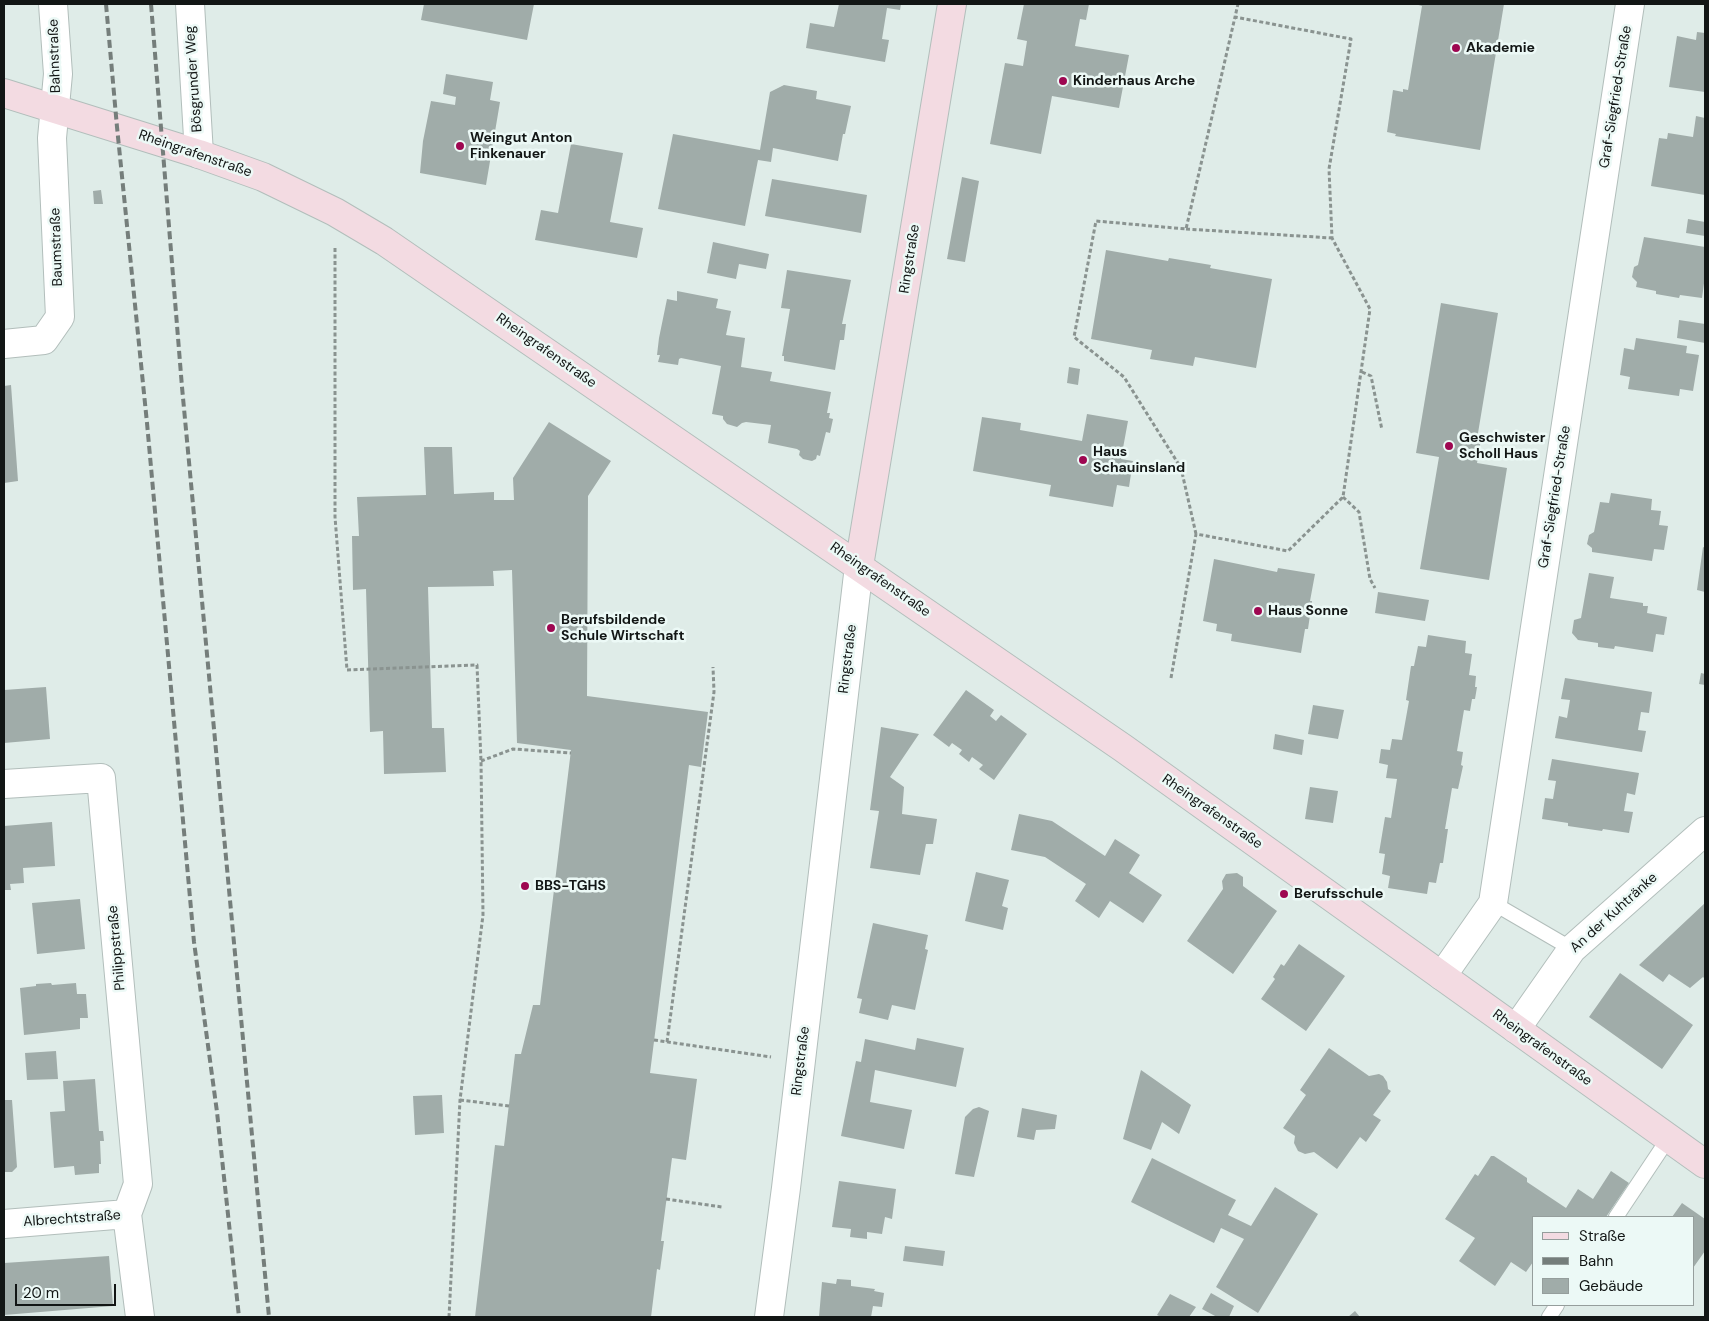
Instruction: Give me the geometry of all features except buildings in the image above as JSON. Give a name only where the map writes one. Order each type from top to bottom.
[{"type":"street","name":"Bahnstraße","points":[[53,4],[58,74],[56,108]]},
{"type":"street","name":"Bösgrunder Weg","points":[[190,4],[199,154]]},
{"type":"street","name":"Ringstraße","points":[[769,1317],[786,1188],[859,566],[952,4]]},
{"type":"street","name":"Graf-Siegfried-Straße","points":[[1442,976],[1493,903],[1630,4]]},
{"type":"street","name":"Rheingrafenstraße","points":[[4,93],[199,154],[263,177],[334,212],[408,257],[1123,748],[1705,1164]]},
{"type":"street","name":"Baumstraße","points":[[4,344],[44,340],[60,317],[52,138],[56,108]]},
{"type":"street","name":"Philippstraße","points":[[4,784],[102,778],[138,1184],[127,1214]]},
{"type":"street","name":"An der Kuhtränke","points":[[1516,1029],[1572,949],[1705,831]]},
{"type":"street","name":"Albrechtstraße","points":[[4,1224],[127,1214],[140,1317]]},
{"type":"lane","points":[[1493,903],[1572,949]]},
{"type":"lane","points":[[1617,1216],[1668,1138]]},
{"type":"lane","points":[[1549,1317],[1556,1306]]},
{"type":"path","points":[[1186,229],[1238,4]]},
{"type":"path","points":[[1196,534],[1288,551],[1343,497],[1370,309],[1332,238],[1329,169],[1351,39],[1235,17]]},
{"type":"path","points":[[334,212],[335,517],[347,670],[477,665],[481,761],[483,915],[460,1100],[449,1317]]},
{"type":"path","points":[[1171,678],[1196,534],[1181,468],[1124,377],[1074,337],[1096,221],[1186,229],[1332,238]]},
{"type":"path","points":[[1362,372],[1371,376],[1382,430]]},
{"type":"path","points":[[1343,497],[1359,512],[1370,580],[1375,588]]},
{"type":"path","points":[[667,1042],[714,692],[713,667]]},
{"type":"path","points":[[513,749],[516,743]]},
{"type":"path","points":[[481,761],[513,749],[571,753]]},
{"type":"path","points":[[654,1040],[801,1061]]},
{"type":"path","points":[[460,1100],[509,1106]]},
{"type":"path","points":[[666,1199],[722,1207]]},
{"type":"railway","points":[[106,4],[147,423],[194,942],[217,1112],[239,1317]]},
{"type":"railway","points":[[151,4],[182,387],[269,1317]]},
{"type":"place","name":"Akademie","points":[[1456,48]]},
{"type":"place","name":"Kinderhaus Arche","points":[[1063,81]]},
{"type":"place","name":"Weingut Anton Finkenauer","points":[[460,146]]},
{"type":"place","name":"Geschwister Scholl Haus","points":[[1449,446]]},
{"type":"place","name":"Haus Schauinsland","points":[[1083,460]]},
{"type":"place","name":"Haus Sonne","points":[[1258,611]]},
{"type":"place","name":"Berufsbildende Schule Wirtschaft","points":[[551,628]]},
{"type":"place","name":"BBS-TGHS","points":[[525,886]]},
{"type":"place","name":"Berufsschule","points":[[1284,894]]}]
